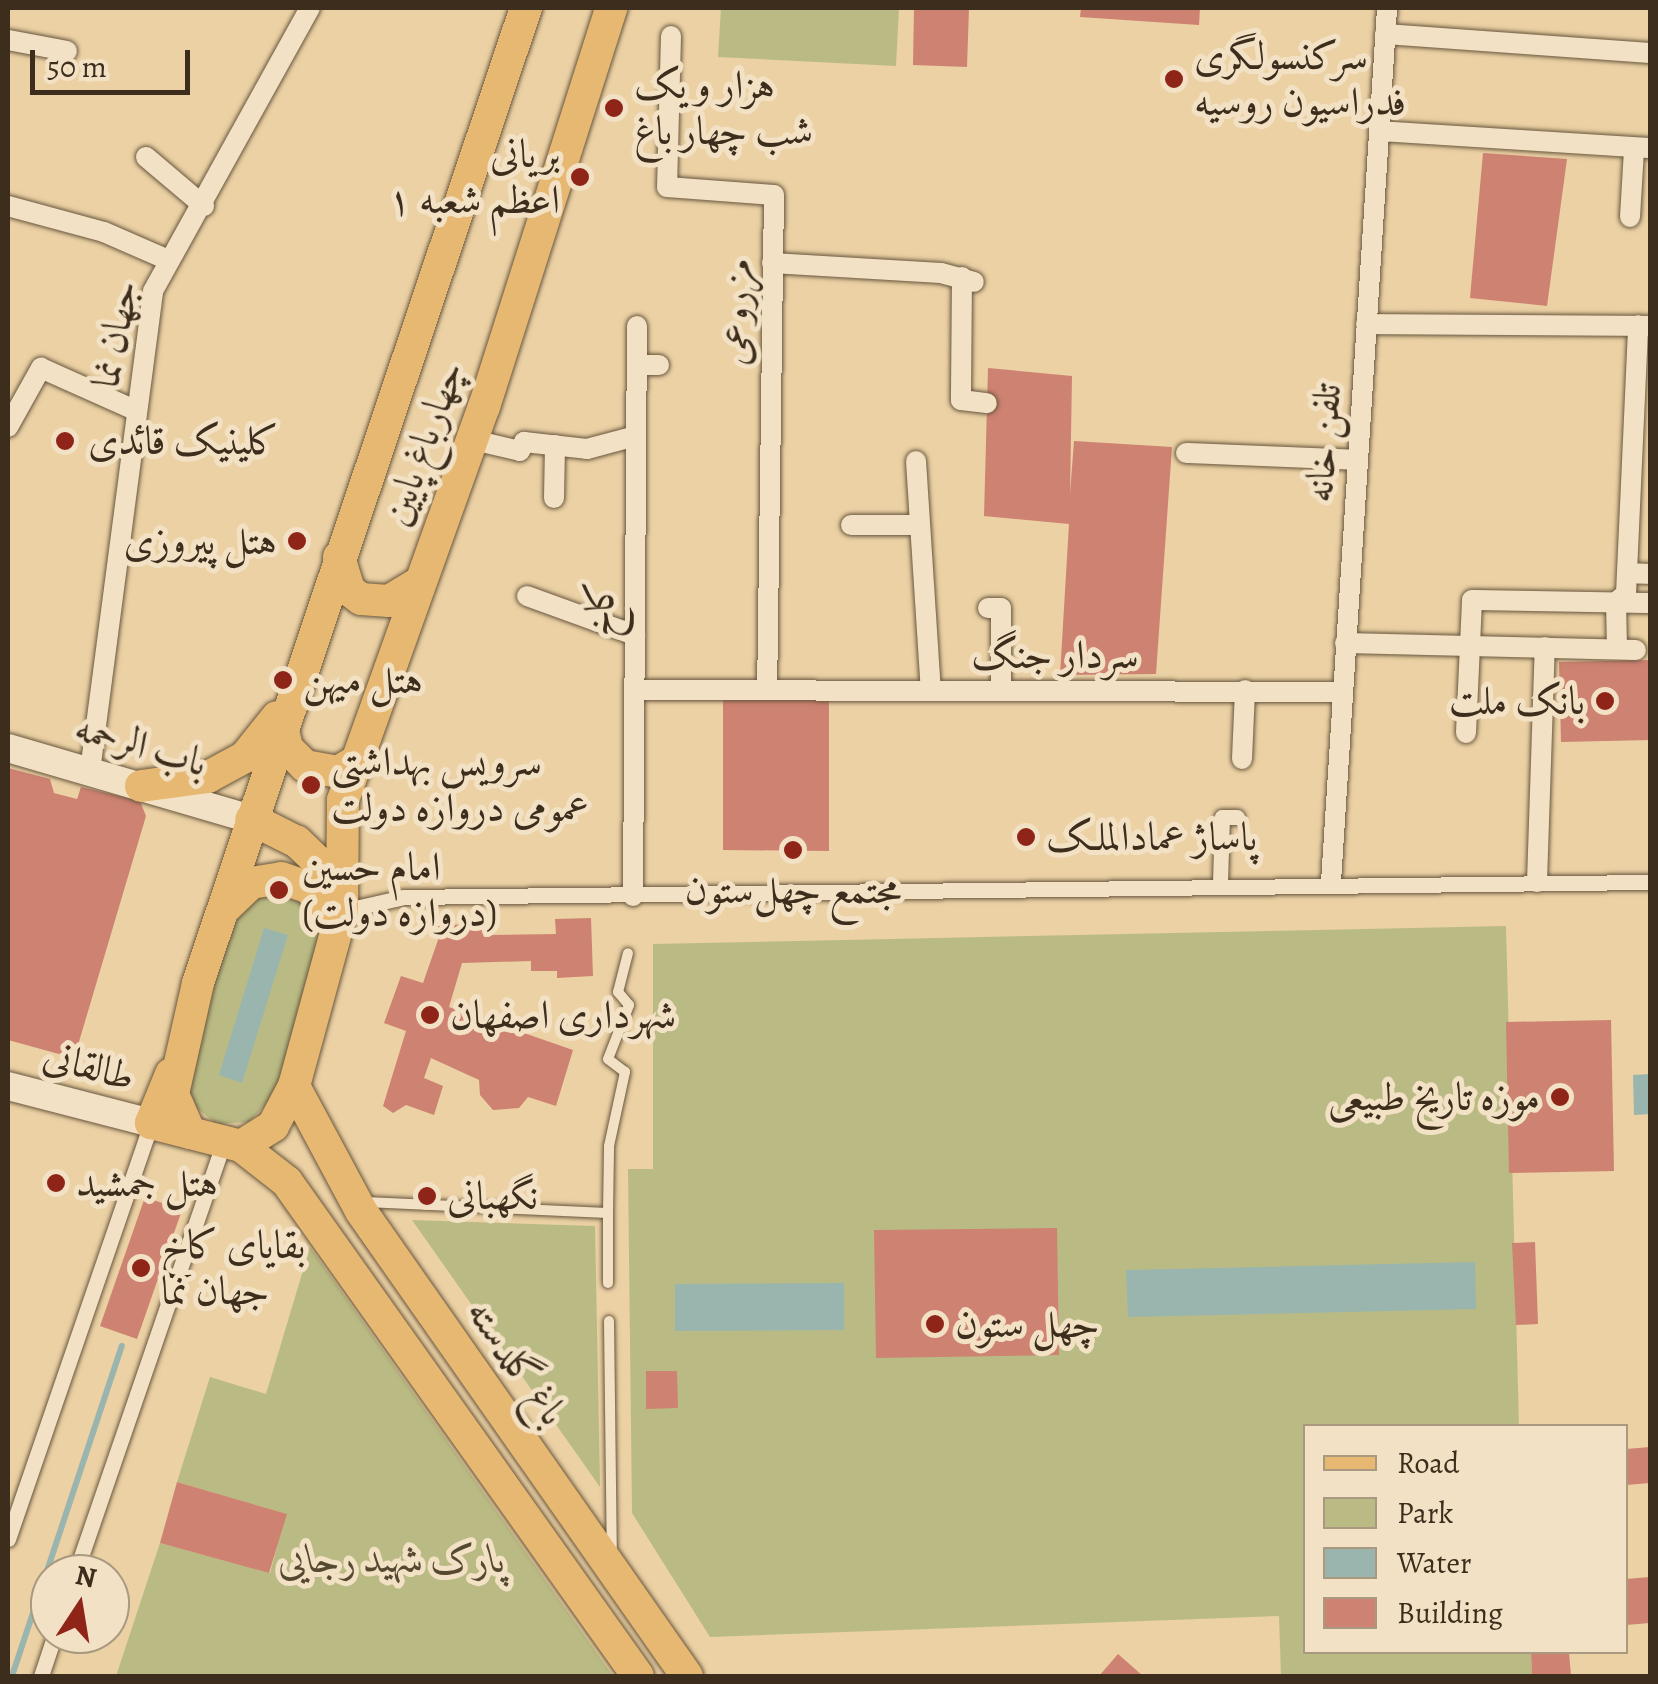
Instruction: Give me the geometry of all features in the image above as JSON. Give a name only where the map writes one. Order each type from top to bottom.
[{"type":"main road","name":"چهارباغ پایین","points":[[151,1123],[174,1065],[285,714],[526,8]]},
{"type":"main road","name":"چهارباغ پایین","points":[[232,1144],[273,1126],[294,1086],[342,911],[342,800],[469,440],[611,8]]},
{"type":"main road","points":[[338,557],[350,590],[361,599],[389,602],[416,585]]},
{"type":"main road","points":[[285,714],[287,748],[305,766],[338,772],[356,761]]},
{"type":"main road","points":[[141,786],[177,785],[238,761],[285,714]]},
{"type":"main road","name":"باب الرحمه","points":[[8,748],[251,819]]},
{"type":"main road","points":[[251,819],[297,842],[317,861],[342,911]]},
{"type":"main road","points":[[220,914],[251,883],[296,881],[331,913],[332,949]]},
{"type":"main road","points":[[174,1065],[175,1107],[190,1132]]},
{"type":"main road","name":"طالقانی","points":[[8,1086],[151,1123]]},
{"type":"main road","name":"باغ گلدسته","points":[[294,1086],[355,1201],[687,1676]]},
{"type":"main road","points":[[151,1123],[232,1144]]},
{"type":"main road","name":"باغ گلدسته","points":[[232,1144],[287,1182],[638,1676]]},
{"type":"main road","points":[[389,1323],[423,1301]]},
{"type":"street","name":"جهان نما","points":[[90,771],[153,290],[204,206],[310,8]]},
{"type":"street","name":"تلفن خانه","points":[[1331,882],[1387,8]]},
{"type":"street","points":[[1385,34],[1650,54]]},
{"type":"street","name":"مزروعی","points":[[671,36],[667,187],[774,195],[767,689]]},
{"type":"street","points":[[8,40],[67,51]]},
{"type":"street","points":[[1379,131],[1642,149],[1630,216]]},
{"type":"street","points":[[146,156],[204,206]]},
{"type":"street","points":[[8,206],[104,232],[168,260]]},
{"type":"street","points":[[772,262],[968,280],[961,400],[987,402]]},
{"type":"street","points":[[1366,324],[1644,326],[1626,594],[1616,602]]},
{"type":"street","name":"کاخ","points":[[633,896],[632,437],[640,428],[649,365],[637,326]]},
{"type":"street","points":[[8,426],[14,400],[42,368],[135,410]]},
{"type":"street","points":[[469,440],[520,451],[524,442],[587,448],[632,437]]},
{"type":"street","points":[[554,498],[555,445]]},
{"type":"street","points":[[1186,453],[1357,460]]},
{"type":"street","points":[[916,461],[917,525],[925,536],[931,690]]},
{"type":"street","points":[[851,525],[917,525]]},
{"type":"street","points":[[1627,573],[1650,574]]},
{"type":"street","points":[[527,596],[635,635]]},
{"type":"street","points":[[1466,733],[1472,600],[1650,603]]},
{"type":"street","points":[[1345,643],[1627,649],[1616,602]]},
{"type":"street","points":[[988,608],[1001,608],[1001,689]]},
{"type":"street","points":[[1537,882],[1545,647]]},
{"type":"street","name":"سردار جنگ","points":[[635,690],[1343,692]]},
{"type":"street","points":[[1242,759],[1246,690]]},
{"type":"street","points":[[1220,883],[1222,817],[1237,817]]},
{"type":"street","points":[[342,911],[404,898],[1220,883],[1650,882]]},
{"type":"street","points":[[8,1539],[151,1123]]},
{"type":"street","points":[[82,1554],[232,1144]]},
{"type":"lane","points":[[608,1284],[609,1146],[626,1072],[608,1059],[628,1005],[618,992],[628,954]]},
{"type":"lane","points":[[355,1201],[608,1212]]},
{"type":"lane","points":[[609,1320],[612,1571]]},
{"type":"green space","points":[[721,8],[899,8],[896,66],[718,57]]},
{"type":"green space","points":[[270,890],[303,898],[321,926],[321,941],[276,1094],[249,1122],[217,1124],[189,1102],[187,1067],[232,915]]},
{"type":"green space","points":[[1506,926],[1519,1424],[1303,1424],[1303,1654],[1531,1654],[1532,1676],[1281,1676],[1279,1616],[710,1637],[632,1513],[628,1169],[653,1169],[653,944]]},
{"type":"green space","points":[[412,1220],[595,1226],[600,1487]]},
{"type":"green space","name":"پارک شهید رجایی","points":[[310,1247],[613,1676],[116,1676],[123,1654],[130,1654],[130,1634],[160,1543],[270,1573],[286,1514],[177,1482],[210,1377],[266,1394]]},
{"type":"water","points":[[264,928],[288,935],[242,1083],[219,1075]]},
{"type":"water","points":[[1650,1074],[1650,1114],[1634,1115],[1633,1075]]},
{"type":"water","points":[[1475,1262],[1476,1309],[1128,1317],[1126,1270]]},
{"type":"water","points":[[844,1283],[844,1330],[675,1331],[675,1284]]},
{"type":"building","points":[[914,8],[969,8],[967,67],[913,65]]},
{"type":"building","points":[[1081,8],[1200,8],[1199,25],[1080,17]]},
{"type":"building","points":[[1483,153],[1567,159],[1547,306],[1470,298]]},
{"type":"building","points":[[988,368],[1072,376],[1070,494],[1074,441],[1172,447],[1156,674],[1060,675],[1069,524],[984,516]]},
{"type":"building","name":"بانک ملت","points":[[1650,660],[1650,740],[1561,742],[1559,662]]},
{"type":"building","points":[[723,698],[829,699],[829,851],[723,850]]},
{"type":"building","points":[[8,768],[50,779],[54,793],[77,799],[81,787],[140,801],[146,816],[78,1045],[59,1054],[8,1040]]},
{"type":"building","name":"شهرداری اصفهان","points":[[591,918],[593,976],[557,978],[557,971],[531,971],[531,961],[462,963],[449,1007],[573,1050],[556,1106],[528,1097],[519,1108],[493,1110],[480,1095],[479,1080],[431,1058],[424,1078],[443,1086],[434,1115],[406,1105],[393,1113],[383,1106],[406,1031],[384,1023],[401,976],[423,983],[438,940],[435,926],[484,923],[484,935],[556,934],[555,919]]},
{"type":"building","name":"موزه تاریخ طبیعی","points":[[1611,1020],[1614,1171],[1509,1173],[1506,1022]]},
{"type":"building","name":"بقایای کاخ جهان نما","points":[[145,1197],[182,1210],[137,1339],[100,1326]]},
{"type":"building","name":"چهل ستون","points":[[1057,1228],[1059,1355],[876,1358],[874,1230]]},
{"type":"building","points":[[1535,1242],[1538,1324],[1516,1325],[1512,1243]]},
{"type":"building","points":[[646,1371],[677,1371],[678,1408],[646,1409]]},
{"type":"building","points":[[1650,1447],[1650,1483],[1628,1485],[1628,1449]]},
{"type":"building","points":[[177,1482],[287,1514],[269,1573],[160,1543]]},
{"type":"building","points":[[1650,1577],[1650,1623],[1628,1625],[1628,1579]]},
{"type":"building","points":[[1118,1654],[1143,1676],[1099,1676]]},
{"type":"building","points":[[1531,1654],[1569,1654],[1571,1676],[1532,1676]]},
{"type":"waterway","points":[[12,1676],[122,1346]]},
{"type":"place","name":"سرکنسولگری فدراسیون روسیه","points":[[1174,79]]},
{"type":"place","name":"هزار و یک شب چهار باغ","points":[[614,108]]},
{"type":"place","name":"بریانی اعظم شعبه ۱","points":[[580,177]]},
{"type":"place","name":"کلینیک قائدی","points":[[65,441]]},
{"type":"place","name":"هتل پیروزی","points":[[297,541]]},
{"type":"place","name":"هتل میهن","points":[[283,680]]},
{"type":"place","name":"بانک ملت","points":[[1605,701]]},
{"type":"place","name":"سرویس بهداشتی عمومی دروازه دولت","points":[[311,785]]},
{"type":"place","name":"پاساژ عمادالملک","points":[[1026,837]]},
{"type":"place","name":"مجتمع چهل‌ستون","points":[[793,850]]},
{"type":"place","name":"امام حسین (دروازه دولت)","points":[[279,890]]},
{"type":"place","name":"شهرداری اصفهان","points":[[430,1015]]},
{"type":"place","name":"موزه تاریخ طبیعی","points":[[1560,1097]]},
{"type":"place","name":"هتل جمشید","points":[[56,1183]]},
{"type":"place","name":"نگهبانی","points":[[427,1196]]},
{"type":"place","name":"بقایای کاخ جهان نما","points":[[141,1268]]},
{"type":"place","name":"چهل ستون","points":[[935,1324]]}]
